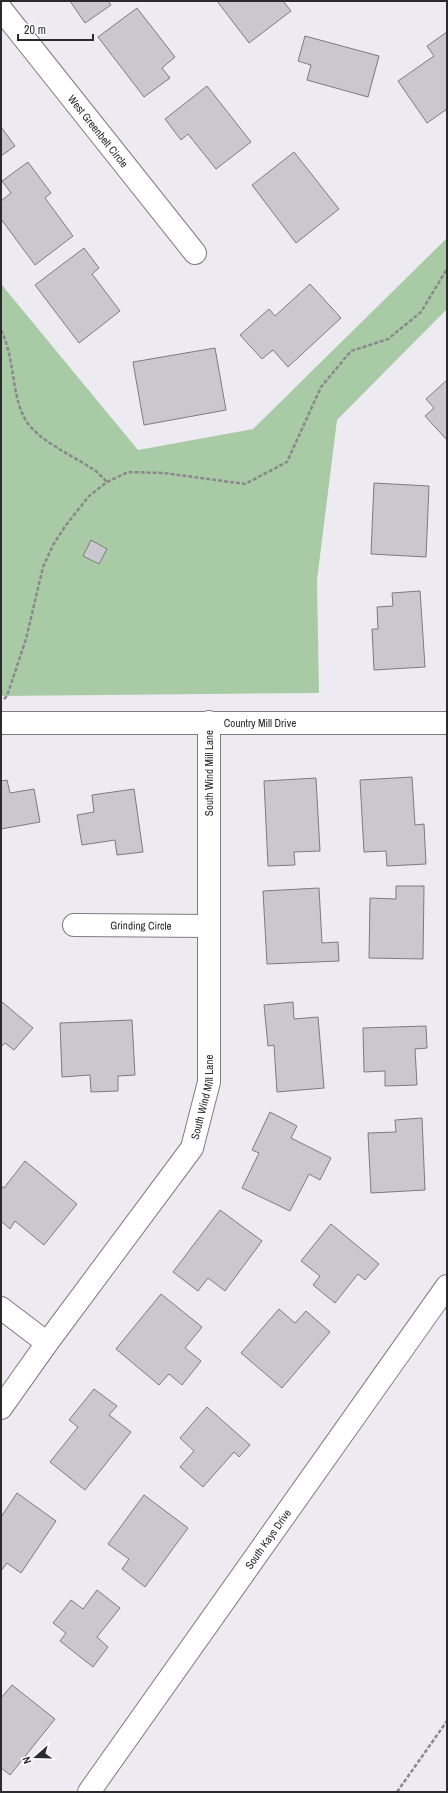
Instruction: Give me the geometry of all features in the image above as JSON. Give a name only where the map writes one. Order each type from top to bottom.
[{"type":"street","name":"West Greenbelt Circle","points":[[1,9],[195,253]]},
{"type":"street","name":"South Wind Mill Lane","points":[[1,1408],[47,1343],[192,1148],[209,1082],[209,722]]},
{"type":"street","name":"Country Mill Drive","points":[[1,723],[447,723]]},
{"type":"street","name":"Grinding Circle","points":[[74,925],[209,926]]},
{"type":"street","name":"South Kays Drive","points":[[88,1792],[447,1286]]},
{"type":"street","points":[[1,1308],[47,1343]]},
{"type":"path","points":[[1,702],[7,696],[26,639],[43,567],[53,545],[66,525],[90,496],[107,482],[128,472],[164,473],[245,484],[287,462],[321,386],[351,351],[388,339],[421,312],[447,269]]},
{"type":"path","points":[[1,330],[9,351],[20,406],[30,427],[39,435],[93,469],[107,482]]},
{"type":"path","points":[[397,1792],[447,1721]]},
{"type":"green space","points":[[447,238],[447,309],[337,420],[317,580],[319,693],[1,696],[1,284],[138,450],[253,429]]},
{"type":"building","points":[[70,1],[108,1],[111,5],[85,23]]},
{"type":"building","points":[[217,1],[283,1],[291,11],[249,43]]},
{"type":"building","points":[[137,8],[175,57],[162,68],[170,78],[144,97],[98,37]]},
{"type":"building","points":[[447,32],[447,109],[427,123],[398,81],[434,56],[427,46]]},
{"type":"building","points":[[305,36],[379,56],[368,97],[307,80],[311,65],[298,61]]},
{"type":"building","points":[[207,86],[251,142],[216,169],[188,134],[181,140],[165,119]]},
{"type":"building","points":[[1,127],[15,146],[1,156]]},
{"type":"building","points":[[294,152],[339,209],[296,243],[252,185]]},
{"type":"building","points":[[28,162],[51,193],[45,198],[73,236],[35,265],[1,219],[1,201],[11,193],[2,181]]},
{"type":"building","points":[[84,248],[99,268],[92,274],[120,311],[79,343],[35,285]]},
{"type":"building","points":[[310,284],[341,318],[288,367],[273,350],[262,359],[240,335],[269,309],[275,316]]},
{"type":"building","points":[[215,348],[226,410],[144,425],[133,362]]},
{"type":"building","points":[[447,380],[447,440],[425,416],[434,408],[426,399]]},
{"type":"building","points":[[374,483],[429,486],[426,557],[371,554]]},
{"type":"building","points":[[91,540],[107,549],[99,564],[83,556]]},
{"type":"building","points":[[420,591],[425,667],[374,670],[372,629],[378,629],[377,607],[393,606],[392,593]]},
{"type":"building","points":[[412,777],[415,825],[424,824],[426,864],[387,866],[386,851],[364,852],[360,780]]},
{"type":"building","points":[[316,778],[320,851],[294,852],[295,865],[268,866],[264,781]]},
{"type":"building","points":[[7,780],[10,793],[34,789],[40,822],[1,829],[1,781]]},
{"type":"building","points":[[134,789],[143,852],[117,855],[115,840],[82,845],[77,815],[94,812],[92,795]]},
{"type":"building","points":[[396,886],[424,886],[423,959],[369,958],[370,898],[396,899]]},
{"type":"building","points":[[319,888],[322,943],[338,942],[339,961],[267,964],[263,891]]},
{"type":"building","points":[[1,1001],[33,1028],[14,1050],[5,1043],[1,1047]]},
{"type":"building","points":[[293,1002],[294,1019],[318,1017],[324,1088],[277,1092],[274,1045],[268,1046],[264,1005]]},
{"type":"building","points":[[132,1020],[135,1075],[118,1076],[118,1091],[91,1092],[90,1075],[62,1077],[60,1023]]},
{"type":"building","points":[[426,1026],[427,1048],[415,1049],[417,1085],[385,1086],[385,1071],[364,1072],[363,1028]]},
{"type":"building","points":[[270,1112],[297,1126],[291,1138],[331,1158],[320,1180],[309,1174],[290,1211],[242,1188],[259,1153],[252,1150]]},
{"type":"building","points":[[422,1118],[425,1190],[371,1193],[368,1133],[396,1132],[395,1120]]},
{"type":"building","points":[[25,1161],[77,1204],[44,1245],[15,1221],[10,1229],[1,1221],[1,1186],[4,1188]]},
{"type":"building","points":[[220,1210],[262,1241],[225,1291],[208,1278],[198,1291],[173,1272]]},
{"type":"building","points":[[331,1224],[379,1264],[365,1280],[358,1274],[335,1303],[313,1285],[320,1276],[301,1261]]},
{"type":"building","points":[[161,1294],[202,1327],[185,1348],[201,1361],[182,1385],[169,1374],[159,1385],[116,1349]]},
{"type":"building","points":[[279,1309],[295,1323],[306,1311],[330,1332],[282,1388],[241,1353]]},
{"type":"building","points":[[94,1389],[117,1406],[109,1415],[131,1432],[85,1490],[50,1462],[78,1427],[69,1420]]},
{"type":"building","points":[[207,1407],[250,1445],[239,1457],[234,1452],[203,1487],[180,1467],[194,1451],[180,1438]]},
{"type":"building","points":[[17,1493],[56,1521],[21,1573],[7,1563],[1,1571],[1,1517]]},
{"type":"building","points":[[144,1495],[188,1528],[145,1587],[122,1569],[129,1559],[108,1544]]},
{"type":"building","points":[[97,1590],[120,1608],[97,1637],[108,1647],[93,1667],[60,1641],[66,1633],[53,1623],[71,1600],[83,1609]]},
{"type":"building","points":[[12,1685],[55,1719],[10,1775],[1,1768],[1,1698]]}]
